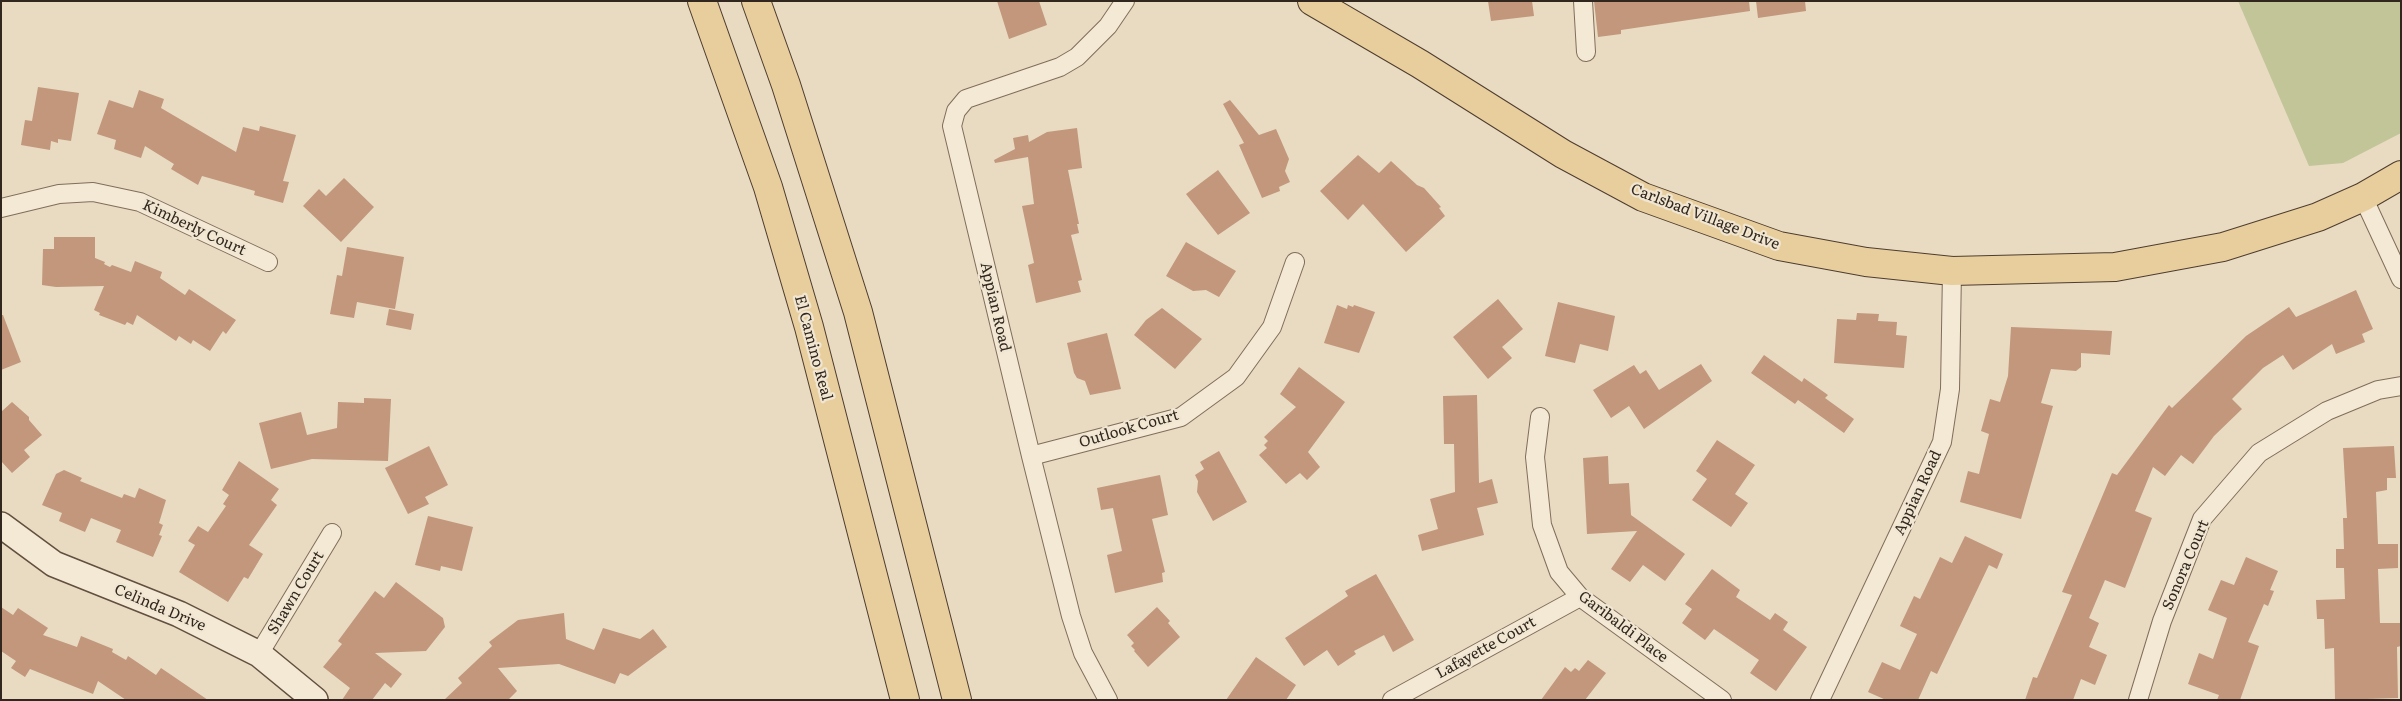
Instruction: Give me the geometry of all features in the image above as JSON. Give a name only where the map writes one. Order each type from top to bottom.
[{"type":"main road","name":"El Camino Real","points":[[702,1],[768,187],[800,299],[906,700]]},
{"type":"main road","points":[[756,1],[786,85],[858,312],[958,700]]},
{"type":"main road","name":"Carlsbad Village Drive","points":[[1312,1],[1420,64],[1563,154],[1643,197],[1779,246],[1866,262],[1952,271],[2115,267],[2223,247],[2318,217],[2363,197],[2401,175]]},
{"type":"street","name":"Appian Road","points":[[1108,700],[1083,653],[1071,616],[1030,456],[952,126],[954,115],[966,98],[1054,70],[1077,57],[1108,26],[1125,1]]},
{"type":"street","points":[[1583,1],[1586,52]]},
{"type":"street","name":"Kimberly Court","points":[[1,208],[59,194],[93,192],[140,202],[268,262]]},
{"type":"street","points":[[2363,197],[2401,279]]},
{"type":"street","name":"Outlook Court","points":[[1030,456],[1181,417],[1236,377],[1272,327],[1296,262]]},
{"type":"street","name":"Appian Road","points":[[1820,700],[1942,442],[1950,389],[1952,271]]},
{"type":"street","name":"Sonora Court","points":[[2138,700],[2162,621],[2202,519],[2259,453],[2327,410],[2378,390],[2401,386]]},
{"type":"street","name":"Garibaldi Place","points":[[1540,417],[1535,457],[1542,525],[1559,572],[1580,597],[1722,700]]},
{"type":"street","name":"Celinda Drive","points":[[1,526],[54,564],[179,614],[259,654],[314,700]]},
{"type":"street","name":"Shawn Court","points":[[259,654],[332,533]]},
{"type":"street","name":"Lafayette Court","points":[[1392,700],[1580,597]]},
{"type":"green space","points":[[2238,1],[2401,1],[2401,133],[2343,163],[2309,166]]},
{"type":"building","points":[[997,1],[1039,1],[1047,25],[1009,39]]},
{"type":"building","points":[[1488,1],[1532,1],[1534,16],[1491,21]]},
{"type":"building","points":[[1594,1],[1749,1],[1750,11],[1621,30],[1621,34],[1598,37]]},
{"type":"building","points":[[1756,1],[1805,1],[1806,11],[1758,18]]},
{"type":"building","points":[[38,87],[79,93],[71,141],[58,139],[58,143],[51,141],[50,150],[21,145],[25,120],[32,121]]},
{"type":"building","points":[[139,90],[164,99],[161,108],[236,152],[243,127],[259,131],[260,126],[296,135],[283,181],[289,182],[283,203],[254,195],[255,191],[202,176],[198,185],[171,169],[174,164],[145,146],[141,158],[114,149],[116,140],[97,134],[109,100],[133,108]]},
{"type":"building","points":[[1230,100],[1259,135],[1276,129],[1289,159],[1285,171],[1290,182],[1279,187],[1280,191],[1262,198],[1239,145],[1244,143],[1223,104]]},
{"type":"building","points":[[1077,128],[1082,168],[1068,170],[1079,224],[1077,224],[1079,233],[1071,235],[1082,280],[1078,281],[1081,292],[1036,303],[1028,265],[1034,263],[1022,206],[1034,204],[1028,157],[995,163],[994,160],[1015,149],[1013,138],[1028,135],[1029,142],[1047,132]]},
{"type":"building","points":[[1358,155],[1379,173],[1391,161],[1417,185],[1424,188],[1441,207],[1439,208],[1445,216],[1406,252],[1363,204],[1348,220],[1320,191]]},
{"type":"building","points":[[1218,170],[1250,213],[1218,235],[1186,194]]},
{"type":"building","points":[[344,178],[374,207],[341,242],[303,206],[319,189],[326,196]]},
{"type":"building","points":[[54,237],[95,237],[95,258],[105,262],[104,264],[131,272],[135,261],[162,272],[160,278],[185,295],[189,289],[236,320],[226,334],[223,331],[210,351],[193,340],[191,344],[179,336],[176,341],[137,315],[133,325],[127,322],[125,325],[99,315],[100,313],[94,310],[104,286],[56,287],[42,285],[43,249],[54,249]]},
{"type":"building","points":[[1186,242],[1236,271],[1219,297],[1206,290],[1193,291],[1166,276]]},
{"type":"building","points":[[347,247],[404,257],[395,309],[357,302],[354,318],[330,314],[337,275],[342,276]]},
{"type":"building","points":[[2356,290],[2373,329],[2362,334],[2365,342],[2336,354],[2332,344],[2293,370],[2283,355],[2263,368],[2232,399],[2242,409],[2214,436],[2193,464],[2181,455],[2165,476],[2153,467],[2135,511],[2152,518],[2125,588],[2105,580],[2089,618],[2099,623],[2089,647],[2107,655],[2095,685],[2081,679],[2073,700],[2025,700],[2033,677],[2037,678],[2072,595],[2062,592],[2112,473],[2117,475],[2169,405],[2172,408],[2246,336],[2289,307],[2296,317]]},
{"type":"building","points":[[1498,299],[1523,329],[1502,347],[1512,358],[1488,379],[1453,337]]},
{"type":"building","points":[[1558,302],[1615,316],[1608,351],[1580,344],[1575,363],[1545,356]]},
{"type":"building","points":[[1337,305],[1347,309],[1348,305],[1353,307],[1354,305],[1375,312],[1359,353],[1324,343]]},
{"type":"building","points":[[1162,308],[1202,339],[1175,369],[1134,335],[1146,320]]},
{"type":"building","points":[[389,309],[414,314],[411,330],[386,325]]},
{"type":"building","points":[[1857,313],[1879,314],[1878,321],[1897,322],[1896,335],[1907,336],[1904,368],[1834,363],[1837,319],[1856,320]]},
{"type":"building","points":[[1,315],[3,315],[21,362],[1,370]]},
{"type":"building","points":[[2011,327],[2112,331],[2110,355],[2081,353],[2081,367],[2076,371],[2051,369],[2041,403],[2053,406],[2021,519],[1960,502],[1968,471],[1979,474],[1989,434],[1981,431],[1990,399],[2000,402],[2008,376]]},
{"type":"building","points":[[1107,333],[1121,389],[1090,395],[1085,381],[1077,378],[1074,373],[1067,343]]},
{"type":"building","points":[[1764,355],[1802,382],[1804,378],[1828,395],[1825,398],[1854,419],[1844,433],[1798,400],[1795,404],[1751,373]]},
{"type":"building","points":[[1701,364],[1712,381],[1644,429],[1629,406],[1611,418],[1593,390],[1634,365],[1640,374],[1646,370],[1659,390]]},
{"type":"building","points":[[1299,367],[1345,402],[1308,452],[1320,467],[1307,480],[1300,473],[1286,484],[1259,455],[1267,448],[1264,445],[1268,441],[1264,437],[1296,407],[1280,394]]},
{"type":"building","points":[[1477,395],[1479,483],[1492,479],[1498,503],[1477,508],[1484,535],[1422,551],[1418,535],[1438,529],[1430,499],[1455,492],[1454,444],[1444,444],[1443,396]]},
{"type":"building","points":[[364,398],[391,399],[388,461],[312,459],[271,469],[259,423],[301,412],[307,435],[337,428],[338,402],[364,403]]},
{"type":"building","points":[[12,402],[29,417],[29,420],[42,435],[24,450],[30,457],[12,473],[1,461],[1,412]]},
{"type":"building","points":[[1717,440],[1755,465],[1735,494],[1748,503],[1731,527],[1692,500],[1707,479],[1696,471]]},
{"type":"building","points":[[429,446],[448,485],[425,497],[429,504],[408,514],[385,468]]},
{"type":"building","points":[[2394,446],[2396,478],[2387,478],[2387,490],[2376,492],[2378,544],[2398,544],[2398,568],[2378,569],[2380,623],[2401,623],[2401,646],[2397,647],[2398,698],[2335,700],[2334,648],[2325,649],[2324,619],[2317,619],[2316,600],[2345,599],[2344,568],[2336,568],[2336,549],[2344,549],[2343,518],[2347,518],[2343,448]]},
{"type":"building","points":[[1219,451],[1247,502],[1213,521],[1197,492],[1198,481],[1195,475],[1204,469],[1200,462]]},
{"type":"building","points":[[1608,456],[1609,484],[1629,483],[1631,515],[1685,554],[1665,581],[1643,565],[1630,582],[1611,569],[1637,531],[1587,534],[1583,458]]},
{"type":"building","points":[[239,461],[279,489],[271,500],[277,505],[249,545],[263,554],[248,579],[244,577],[228,602],[179,572],[195,545],[188,541],[198,526],[208,532],[226,506],[223,504],[229,495],[222,490]]},
{"type":"building","points":[[64,470],[82,478],[80,481],[122,498],[124,494],[135,498],[139,488],[166,500],[159,523],[163,525],[159,535],[162,536],[153,557],[116,542],[121,530],[91,518],[85,532],[59,521],[62,513],[42,505],[56,474]]},
{"type":"building","points":[[1160,475],[1168,515],[1152,519],[1165,572],[1162,573],[1163,582],[1115,593],[1107,555],[1122,551],[1113,508],[1101,510],[1097,488]]},
{"type":"building","points":[[428,516],[473,527],[462,571],[441,566],[440,571],[415,565]]},
{"type":"building","points":[[1965,536],[2003,554],[1997,569],[1989,565],[1937,674],[1931,671],[1918,700],[1886,700],[1868,692],[1882,662],[1900,670],[1917,634],[1900,626],[1914,596],[1920,599],[1940,557],[1952,563]]},
{"type":"building","points":[[2246,557],[2278,571],[2270,590],[2274,591],[2268,606],[2264,604],[2248,642],[2259,646],[2240,700],[2217,700],[2219,695],[2188,684],[2199,653],[2213,659],[2227,618],[2208,610],[2221,580],[2234,585]]},
{"type":"building","points":[[1712,569],[1740,590],[1736,597],[1770,620],[1775,613],[1788,622],[1783,630],[1807,647],[1776,691],[1750,673],[1759,660],[1714,629],[1705,640],[1682,623],[1692,609],[1685,604]]},
{"type":"building","points":[[1376,574],[1414,640],[1393,652],[1384,635],[1354,651],[1356,654],[1338,666],[1327,650],[1304,666],[1285,638],[1348,596],[1345,591]]},
{"type":"building","points":[[396,582],[443,618],[445,627],[426,651],[375,653],[402,674],[391,688],[385,683],[372,700],[342,700],[350,688],[323,667],[342,644],[338,641],[375,591],[384,598]]},
{"type":"building","points":[[1,607],[13,615],[18,608],[48,628],[43,635],[77,647],[81,636],[113,649],[112,652],[126,660],[128,656],[156,675],[161,668],[208,700],[126,700],[98,681],[93,694],[30,669],[25,677],[11,668],[16,661],[1,651]]},
{"type":"building","points":[[1157,607],[1170,621],[1168,623],[1180,637],[1148,667],[1134,651],[1131,646],[1134,643],[1127,635]]},
{"type":"building","points":[[564,613],[566,639],[594,650],[603,628],[640,639],[653,629],[667,647],[628,676],[620,673],[615,684],[559,664],[498,668],[517,691],[508,700],[444,700],[462,683],[458,678],[492,646],[489,642],[518,620]]},
{"type":"building","points":[[1256,657],[1296,685],[1286,700],[1226,700]]},
{"type":"building","points":[[1588,660],[1606,673],[1585,700],[1541,700],[1565,667],[1571,672],[1575,668],[1579,671]]}]
